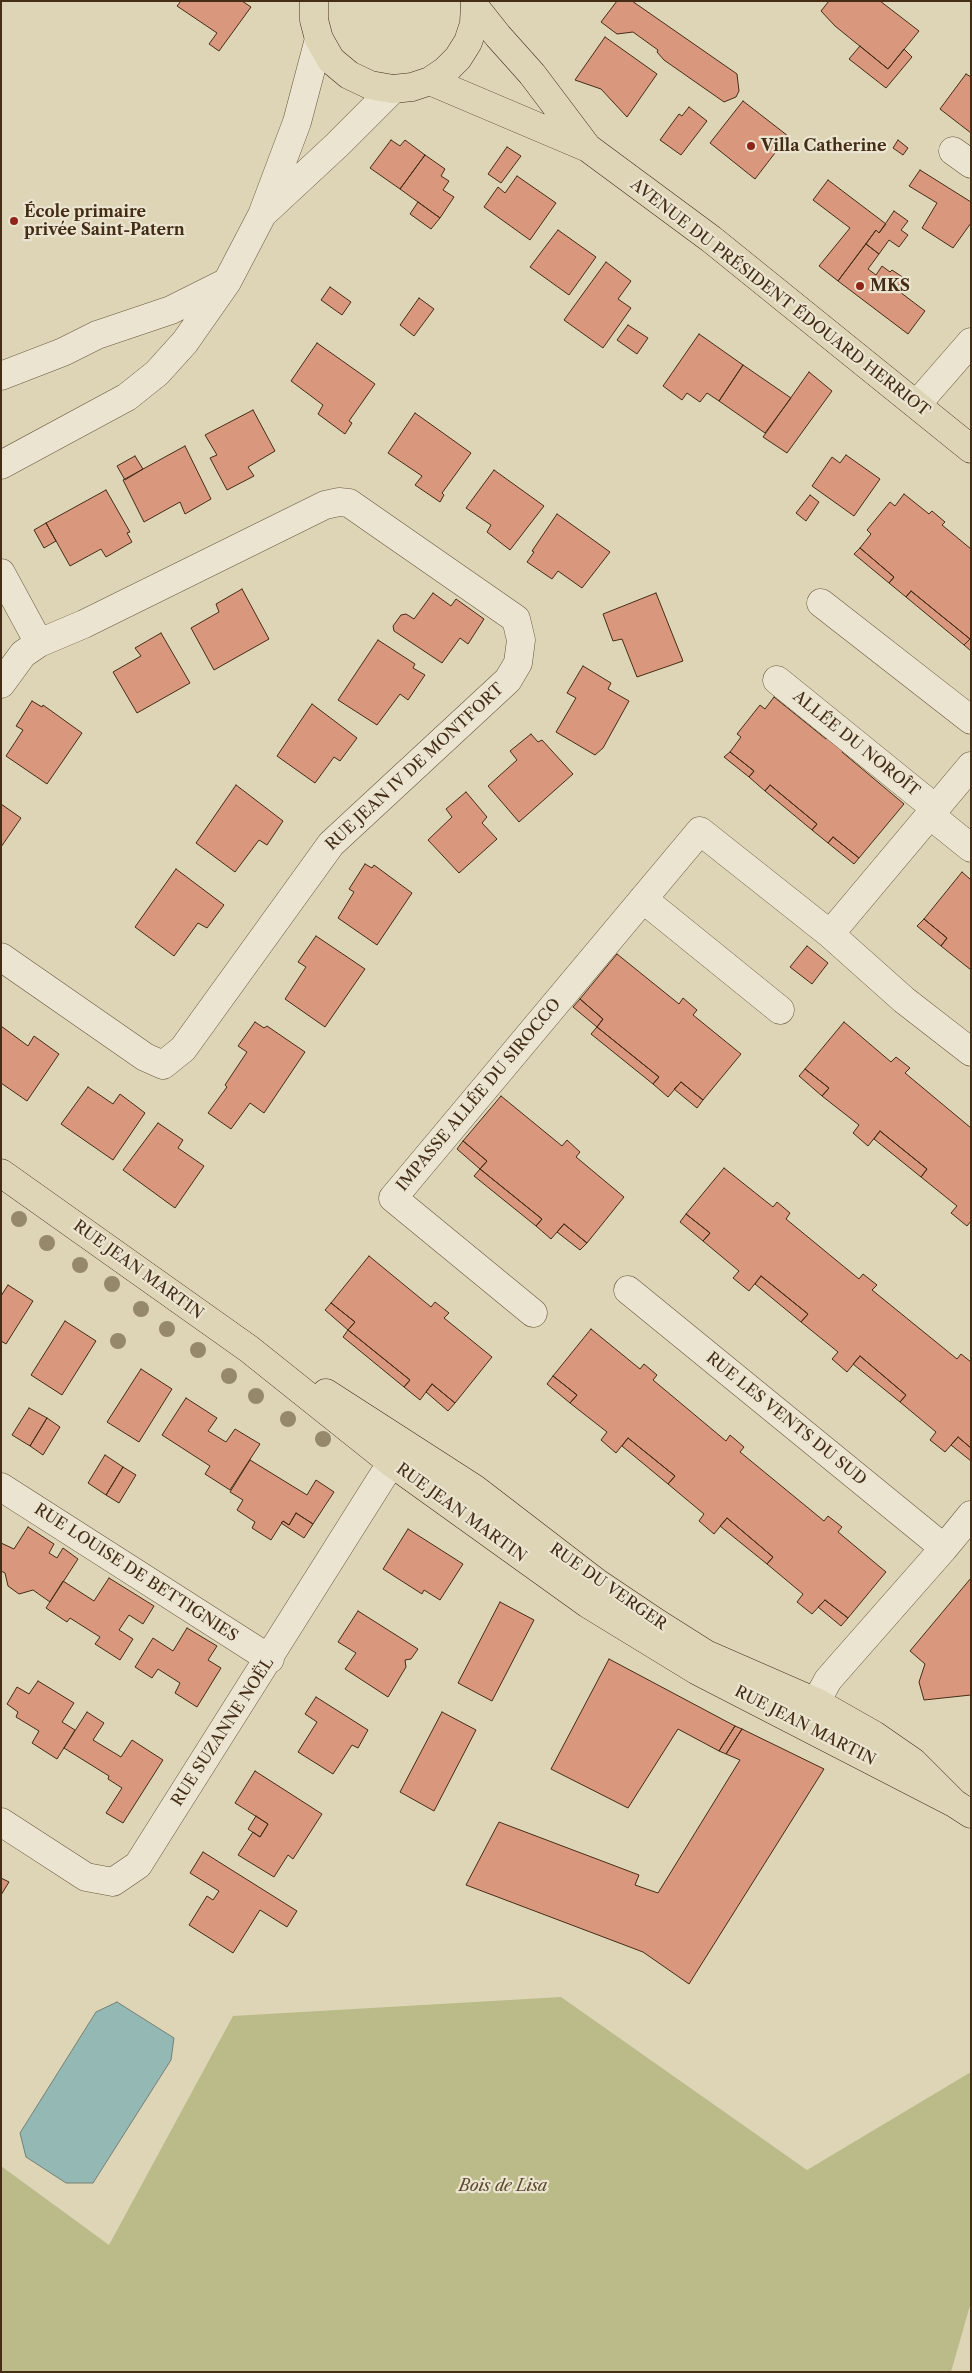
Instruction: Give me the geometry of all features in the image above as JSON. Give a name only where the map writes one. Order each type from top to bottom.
[{"type":"main road","points":[[314,1],[314,20],[320,39],[331,60],[349,75],[370,85],[393,89],[412,87],[430,81],[446,71],[458,58],[468,42],[474,24],[475,4]]},
{"type":"main road","name":"AVENUE DU PRÉSIDENT ÉDOUARD HERRIOT","points":[[475,4],[498,36],[532,74],[588,148]]},
{"type":"main road","name":"AVENUE DU PRÉSIDENT ÉDOUARD HERRIOT","points":[[430,81],[588,148],[711,239],[971,449]]},
{"type":"main road","name":"RUE JEAN MARTIN","points":[[1,1173],[249,1349],[393,1464],[600,1612],[696,1670],[962,1809]]},
{"type":"main road","name":"RUE DU VERGER","points":[[249,1349],[351,1407],[460,1479],[596,1582],[706,1654],[816,1702],[874,1735],[913,1762],[962,1809]]},
{"type":"street","points":[[1,465],[127,397],[157,373],[185,342],[226,282],[262,215],[297,122],[320,39]]},
{"type":"street","points":[[262,215],[337,145],[393,89]]},
{"type":"street","points":[[1,376],[63,352],[97,335],[171,310],[226,282]]},
{"type":"street","points":[[917,404],[971,342]]},
{"type":"street","name":"RUE JEAN IV DE MONTFORT","points":[[1,684],[23,654],[39,643],[84,624],[325,505],[339,502],[349,503],[516,619],[521,640],[518,663],[508,680],[331,844],[183,1049],[162,1065],[145,1057],[1,957]]},
{"type":"street","points":[[1,573],[39,643]]},
{"type":"street","points":[[821,603],[971,720]]},
{"type":"street","name":"ALLÉE DU NOROÎT","points":[[777,680],[932,811]]},
{"type":"street","points":[[971,766],[830,934],[904,1000],[971,1052]]},
{"type":"street","points":[[932,811],[971,848]]},
{"type":"street","name":"IMPASSE ALLÉE DU SIROCCO","points":[[533,1313],[393,1198],[700,831],[830,934]]},
{"type":"street","points":[[643,899],[780,1010]]},
{"type":"street","name":"RUE LES VENTS DU SUD","points":[[628,1290],[944,1548]]},
{"type":"street","name":"RUE SUZANNE NOËL","points":[[1,1822],[86,1877],[113,1882],[138,1864],[270,1659],[383,1476],[393,1464]]},
{"type":"street","name":"RUE LOUISE DE BETTIGNIES","points":[[1,1486],[270,1659]]},
{"type":"street","points":[[816,1702],[828,1680],[944,1548],[971,1514]]},
{"type":"green space","name":"Bois de Lisa","points":[[561,1997],[807,2170],[971,2072],[971,2302],[951,2372],[1,2372],[1,2166],[109,2245],[233,2016]]},
{"type":"water","points":[[117,2002],[174,2038],[171,2060],[93,2183],[66,2183],[26,2157],[20,2133],[96,2012]]},
{"type":"building","points":[[181,1],[242,1],[251,7],[219,51],[209,44],[217,33],[177,6]]},
{"type":"building","points":[[617,1],[632,1],[737,74],[739,91],[736,97],[724,102],[664,60],[657,52],[658,50],[633,32],[617,34],[601,22]]},
{"type":"building","points":[[829,1],[880,1],[919,31],[888,69],[835,26],[821,11]]},
{"type":"building","points":[[605,37],[657,74],[627,117],[601,89],[575,80]]},
{"type":"building","points":[[860,46],[888,69],[904,49],[912,57],[886,88],[849,59]]},
{"type":"building","points":[[966,74],[971,77],[971,133],[940,109]]},
{"type":"building","points":[[743,101],[788,136],[755,179],[710,143]]},
{"type":"building","points":[[689,107],[707,121],[681,155],[660,140],[679,114],[682,116]]},
{"type":"building","points":[[391,140],[400,146],[405,140],[425,155],[400,189],[370,168]]},
{"type":"building","points":[[898,140],[908,148],[903,155],[893,148]]},
{"type":"building","points":[[507,147],[521,156],[501,183],[488,174]]},
{"type":"building","points":[[425,155],[445,169],[441,176],[449,181],[443,190],[454,197],[440,218],[400,189]]},
{"type":"building","points":[[920,170],[971,202],[971,223],[953,248],[922,228],[937,203],[909,186]]},
{"type":"building","points":[[517,176],[556,203],[530,240],[484,207],[498,187],[505,193]]},
{"type":"building","points":[[828,180],[886,224],[879,233],[876,230],[838,281],[819,266],[850,228],[813,200]]},
{"type":"building","points":[[418,202],[440,218],[431,229],[410,214]]},
{"type":"building","points":[[894,211],[908,221],[901,230],[908,235],[899,247],[889,240],[879,254],[866,244],[876,230],[879,233]]},
{"type":"building","points":[[558,230],[596,257],[569,295],[530,267]]},
{"type":"building","points":[[866,244],[879,254],[868,269],[876,275],[882,266],[904,278],[896,289],[925,311],[908,334],[838,281]]},
{"type":"building","points":[[606,262],[631,281],[618,299],[631,308],[603,348],[564,320]]},
{"type":"building","points":[[330,287],[351,302],[342,315],[321,300]]},
{"type":"building","points":[[419,298],[434,309],[414,336],[400,325]]},
{"type":"building","points":[[628,325],[648,338],[637,354],[617,340]]},
{"type":"building","points":[[699,334],[743,365],[719,401],[707,393],[700,402],[687,393],[682,400],[663,386]]},
{"type":"building","points":[[317,343],[375,384],[349,421],[352,423],[345,434],[318,414],[323,405],[291,381]]},
{"type":"building","points":[[743,365],[791,398],[765,433],[719,401]]},
{"type":"building","points":[[809,372],[832,391],[787,453],[763,437]]},
{"type":"building","points":[[253,410],[275,451],[248,467],[254,476],[227,490],[210,458],[217,455],[205,435]]},
{"type":"building","points":[[415,413],[471,453],[442,493],[444,495],[440,502],[415,485],[422,476],[388,453]]},
{"type":"building","points":[[185,446],[211,499],[185,514],[180,502],[144,522],[123,480]]},
{"type":"building","points":[[846,455],[880,479],[854,516],[812,486],[832,457],[840,463]]},
{"type":"building","points":[[135,456],[143,469],[125,480],[117,466]]},
{"type":"building","points":[[494,470],[544,506],[510,550],[487,532],[491,525],[466,508]]},
{"type":"building","points":[[106,490],[130,532],[127,533],[132,542],[106,557],[101,549],[70,566],[46,523]]},
{"type":"building","points":[[904,494],[929,514],[932,511],[945,522],[942,525],[971,549],[971,651],[964,645],[970,639],[911,591],[906,597],[889,583],[894,577],[860,548],[871,534],[867,530],[890,502],[895,506]]},
{"type":"building","points":[[810,495],[819,502],[806,521],[796,513]]},
{"type":"building","points":[[557,514],[610,552],[582,588],[558,571],[552,579],[527,562],[534,552],[532,551]]},
{"type":"building","points":[[46,523],[56,541],[44,548],[34,530]]},
{"type":"building","points":[[860,548],[894,577],[889,583],[854,554]]},
{"type":"building","points":[[242,589],[269,639],[214,670],[191,628],[219,612],[216,604]]},
{"type":"building","points":[[911,591],[970,639],[964,645],[906,597]]},
{"type":"building","points":[[433,593],[451,606],[456,599],[484,619],[468,644],[460,638],[442,663],[394,631],[393,626],[401,615],[406,614],[414,619]]},
{"type":"building","points":[[656,593],[683,661],[637,677],[622,639],[613,641],[603,614]]},
{"type":"building","points":[[161,633],[190,683],[137,713],[113,672],[141,656],[135,648]]},
{"type":"building","points":[[378,640],[415,664],[413,668],[425,675],[408,700],[400,694],[377,725],[338,700]]},
{"type":"building","points":[[583,666],[611,683],[608,689],[629,701],[603,748],[595,755],[556,732],[576,698],[567,693]]},
{"type":"building","points":[[774,697],[826,739],[828,736],[845,749],[842,752],[904,804],[859,858],[833,837],[828,843],[812,830],[817,824],[770,785],[765,791],[749,777],[754,771],[730,752],[741,737],[737,734],[760,705],[765,709]]},
{"type":"building","points":[[32,701],[42,707],[43,705],[82,733],[47,784],[6,756],[23,730],[16,726]]},
{"type":"building","points":[[312,704],[357,738],[340,761],[334,757],[315,783],[277,756]]},
{"type":"building","points":[[531,734],[538,742],[542,740],[573,774],[519,822],[488,786],[517,760],[510,751]]},
{"type":"building","points":[[730,752],[754,771],[749,777],[724,757]]},
{"type":"building","points":[[236,785],[283,821],[267,845],[259,840],[235,872],[196,843]]},
{"type":"building","points":[[770,785],[817,824],[812,830],[765,791]]},
{"type":"building","points":[[466,792],[487,817],[482,823],[497,839],[459,873],[428,840],[452,817],[446,809]]},
{"type":"building","points":[[1,804],[21,818],[1,847]]},
{"type":"building","points":[[833,837],[859,858],[854,864],[828,843]]},
{"type":"building","points":[[365,864],[372,868],[374,865],[412,893],[377,945],[338,918],[354,892],[349,889]]},
{"type":"building","points":[[176,869],[224,905],[207,928],[198,923],[174,956],[135,927]]},
{"type":"building","points":[[962,872],[971,880],[971,970],[941,946],[947,938],[924,919]]},
{"type":"building","points":[[924,919],[947,938],[941,946],[917,926]]},
{"type":"building","points":[[316,936],[365,969],[325,1027],[285,999],[306,967],[298,962]]},
{"type":"building","points":[[807,946],[828,963],[812,984],[790,967]]},
{"type":"building","points":[[617,954],[679,1004],[683,998],[697,1010],[693,1015],[741,1054],[703,1100],[681,1082],[668,1097],[653,1084],[659,1077],[597,1027],[603,1019],[580,999]]},
{"type":"building","points":[[580,999],[603,1019],[597,1027],[573,1007]]},
{"type":"building","points":[[255,1022],[264,1028],[267,1026],[305,1052],[264,1113],[250,1103],[231,1129],[208,1113],[227,1087],[225,1085],[247,1052],[238,1046]]},
{"type":"building","points":[[844,1022],[891,1062],[896,1057],[910,1068],[905,1073],[971,1128],[971,1221],[967,1226],[951,1213],[957,1206],[921,1177],[927,1169],[880,1131],[868,1146],[853,1133],[859,1125],[822,1096],[829,1088],[805,1069]]},
{"type":"building","points":[[1,1026],[28,1046],[34,1036],[59,1054],[27,1101],[1,1083]]},
{"type":"building","points":[[597,1027],[659,1077],[653,1084],[591,1034]]},
{"type":"building","points":[[805,1069],[829,1088],[822,1096],[799,1076]]},
{"type":"building","points":[[681,1082],[703,1100],[697,1108],[674,1089]]},
{"type":"building","points":[[88,1087],[113,1104],[120,1094],[145,1113],[113,1160],[61,1124]]},
{"type":"building","points":[[501,1096],[562,1146],[567,1140],[580,1152],[576,1157],[624,1197],[587,1243],[564,1224],[551,1239],[536,1226],[542,1219],[480,1169],[487,1161],[463,1141]]},
{"type":"building","points":[[158,1123],[183,1140],[178,1148],[204,1166],[175,1208],[123,1170]]},
{"type":"building","points":[[880,1131],[927,1169],[921,1177],[874,1139]]},
{"type":"building","points":[[463,1141],[487,1161],[480,1169],[457,1149]]},
{"type":"building","points":[[724,1168],[773,1207],[777,1202],[790,1213],[786,1219],[859,1279],[863,1274],[877,1285],[872,1290],[957,1359],[961,1354],[971,1362],[971,1448],[958,1437],[945,1452],[930,1440],[936,1432],[900,1402],[906,1395],[860,1356],[847,1372],[832,1359],[838,1352],[801,1322],[808,1314],[761,1276],[749,1291],[733,1278],[739,1271],[703,1241],[710,1233],[686,1214]]},
{"type":"building","points":[[480,1169],[542,1219],[536,1226],[474,1176]]},
{"type":"building","points":[[686,1214],[710,1233],[703,1241],[680,1222]]},
{"type":"building","points":[[564,1224],[587,1243],[580,1250],[557,1232]]},
{"type":"building","points":[[369,1256],[431,1307],[435,1302],[449,1313],[444,1318],[492,1357],[455,1403],[432,1384],[420,1400],[404,1387],[410,1380],[348,1330],[355,1322],[331,1303]]},
{"type":"building","points":[[761,1276],[808,1314],[801,1322],[755,1284]]},
{"type":"building","points":[[8,1285],[33,1301],[6,1344],[1,1341],[1,1296]]},
{"type":"building","points":[[331,1303],[355,1322],[348,1330],[325,1310]]},
{"type":"building","points":[[65,1321],[96,1341],[62,1395],[31,1375]]},
{"type":"building","points":[[591,1329],[640,1369],[644,1364],[657,1375],[653,1380],[726,1441],[730,1435],[744,1447],[740,1452],[824,1521],[828,1516],[842,1527],[838,1532],[886,1572],[848,1618],[825,1600],[812,1614],[797,1602],[803,1594],[767,1564],[773,1557],[727,1518],[714,1534],[699,1521],[704,1514],[668,1484],[675,1476],[628,1438],[616,1453],[601,1440],[607,1432],[570,1403],[577,1395],[553,1376]]},
{"type":"building","points":[[348,1330],[410,1380],[404,1387],[343,1337]]},
{"type":"building","points":[[860,1356],[906,1395],[900,1402],[853,1364]]},
{"type":"building","points":[[141,1369],[172,1389],[139,1442],[107,1422]]},
{"type":"building","points":[[553,1376],[577,1395],[570,1403],[547,1384]]},
{"type":"building","points":[[432,1384],[455,1403],[448,1411],[426,1392]]},
{"type":"building","points":[[186,1398],[217,1418],[208,1431],[226,1442],[235,1429],[260,1444],[230,1490],[205,1474],[210,1466],[162,1435]]},
{"type":"building","points":[[29,1408],[47,1418],[30,1446],[12,1435]]},
{"type":"building","points":[[47,1418],[60,1427],[43,1455],[30,1446]]},
{"type":"building","points":[[958,1437],[971,1448],[971,1461],[951,1445]]},
{"type":"building","points":[[628,1438],[675,1476],[668,1484],[622,1446]]},
{"type":"building","points":[[105,1455],[123,1467],[106,1495],[88,1483]]},
{"type":"building","points":[[250,1460],[307,1495],[316,1480],[334,1492],[313,1524],[296,1513],[289,1525],[283,1521],[271,1540],[252,1528],[255,1522],[237,1510],[243,1500],[230,1492]]},
{"type":"building","points":[[123,1467],[136,1475],[119,1503],[106,1495]]},
{"type":"building","points":[[296,1513],[313,1524],[304,1538],[281,1523],[283,1521],[289,1525]]},
{"type":"building","points":[[727,1518],[773,1557],[767,1564],[720,1526]]},
{"type":"building","points":[[28,1527],[54,1544],[49,1553],[57,1558],[63,1548],[78,1559],[50,1602],[33,1590],[19,1594],[8,1586],[5,1573],[1,1571],[1,1543],[14,1549]]},
{"type":"building","points":[[408,1529],[463,1564],[440,1600],[424,1590],[422,1594],[383,1569]]},
{"type":"building","points":[[109,1578],[154,1606],[143,1624],[129,1615],[119,1630],[133,1639],[120,1660],[95,1644],[100,1637],[70,1618],[67,1622],[46,1608],[63,1581],[94,1601]]},
{"type":"building","points":[[971,1578],[971,1695],[924,1700],[919,1682],[925,1664],[910,1651]]},
{"type":"building","points":[[825,1600],[848,1618],[841,1626],[818,1607]]},
{"type":"building","points":[[500,1602],[534,1620],[492,1701],[458,1683]]},
{"type":"building","points":[[358,1611],[418,1649],[411,1659],[405,1660],[406,1667],[388,1697],[345,1669],[356,1653],[338,1642]]},
{"type":"building","points":[[187,1628],[217,1646],[208,1660],[221,1668],[197,1707],[175,1693],[180,1683],[158,1669],[152,1678],[135,1667],[153,1638],[173,1651]]},
{"type":"building","points":[[609,1659],[735,1726],[719,1751],[678,1729],[628,1808],[551,1769]]},
{"type":"building","points":[[38,1681],[74,1703],[62,1722],[75,1730],[57,1759],[32,1743],[39,1731],[16,1717],[18,1712],[7,1704],[17,1687],[29,1694]]},
{"type":"building","points":[[316,1697],[368,1730],[358,1748],[352,1745],[333,1774],[298,1752],[317,1722],[305,1714]]},
{"type":"building","points":[[87,1712],[104,1723],[93,1740],[121,1757],[132,1740],[163,1760],[123,1823],[106,1813],[122,1788],[108,1779],[109,1776],[64,1748]]},
{"type":"building","points":[[442,1712],[476,1730],[434,1811],[400,1792]]},
{"type":"building","points":[[735,1726],[742,1729],[726,1754],[719,1751]]},
{"type":"building","points":[[742,1729],[824,1769],[689,1984],[643,1952],[466,1885],[499,1822],[639,1875],[635,1885],[658,1893],[740,1760],[726,1754]]},
{"type":"building","points":[[255,1771],[322,1814],[293,1859],[288,1855],[274,1877],[238,1855],[253,1832],[260,1837],[268,1824],[235,1803]]},
{"type":"building","points":[[256,1816],[268,1824],[260,1837],[248,1829]]},
{"type":"building","points":[[203,1852],[297,1911],[287,1927],[260,1910],[233,1953],[189,1925],[207,1896],[213,1900],[219,1891],[190,1873]]},
{"type":"building","points":[[1,1878],[9,1882],[1,1895]]},
{"type":"place","name":"Villa Catherine","points":[[751,146]]},
{"type":"place","name":"École primaire privée Saint-Patern","points":[[14,221]]},
{"type":"place","name":"MKS","points":[[860,286]]}]
